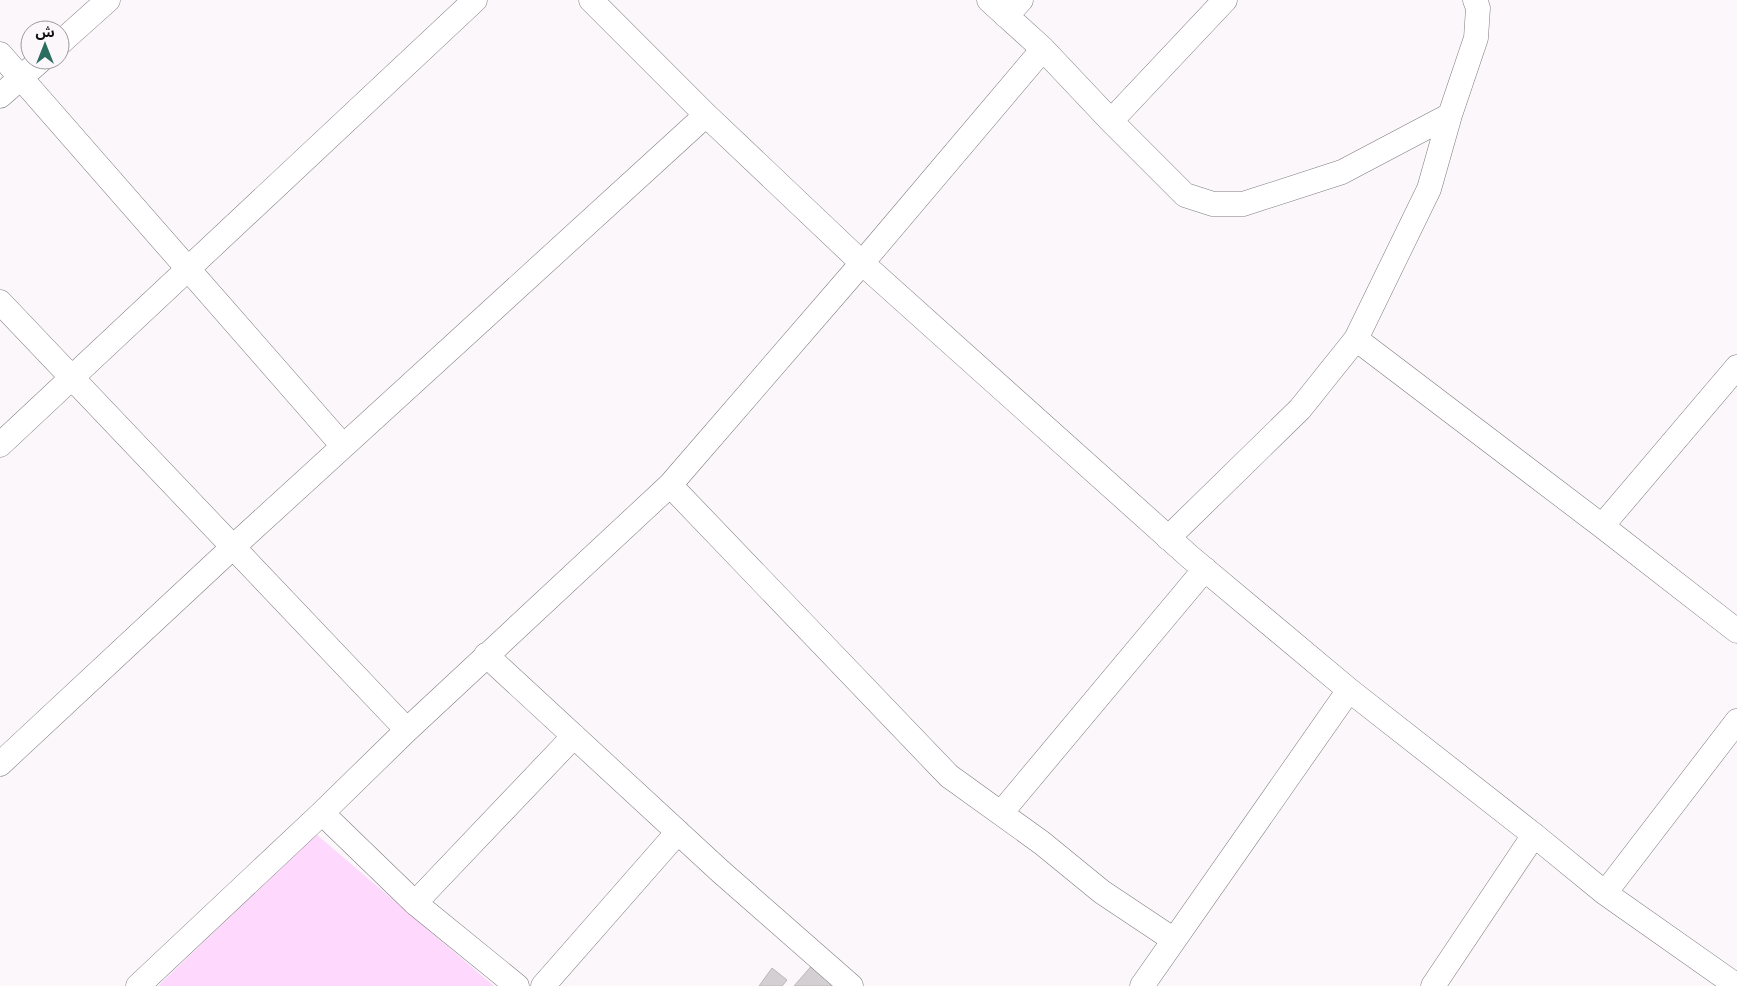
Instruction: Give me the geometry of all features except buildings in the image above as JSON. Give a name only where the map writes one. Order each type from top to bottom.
[{"type":"street","points":[[70,34],[108,0]]},
{"type":"street","points":[[0,445],[475,0]]},
{"type":"street","points":[[591,0],[706,115],[862,263],[1168,538],[1349,690],[1534,835],[1605,894],[1726,983]]},
{"type":"street","points":[[1111,121],[1225,0]]},
{"type":"street","points":[[1168,538],[1300,409],[1356,339],[1429,189],[1450,115],[1476,38],[1478,8],[1475,0]]},
{"type":"street","points":[[1005,5],[1043,49],[1184,195],[1213,204],[1243,204],[1342,172],[1450,115]]},
{"type":"street","points":[[138,986],[486,655],[670,485],[862,263],[1043,49]]},
{"type":"street","points":[[0,54],[343,446]]},
{"type":"street","points":[[0,96],[30,70]]},
{"type":"street","points":[[0,764],[233,547],[706,115]]},
{"type":"street","points":[[0,302],[407,730]]},
{"type":"street","points":[[1356,339],[1737,631]]},
{"type":"street","points":[[1602,526],[1737,367]]},
{"type":"street","points":[[670,485],[949,776],[1042,843],[1102,892],[1174,940]]},
{"type":"street","points":[[1001,813],[1205,569]]},
{"type":"street","points":[[486,655],[728,878],[852,986]]},
{"type":"street","points":[[1142,986],[1349,690]]},
{"type":"street","points":[[1605,894],[1737,721]]},
{"type":"street","points":[[415,903],[574,736]]},
{"type":"street","points":[[322,813],[415,903],[516,986]]},
{"type":"street","points":[[543,986],[678,832]]},
{"type":"street","points":[[1433,986],[1534,835]]},
{"type":"shaded area","points":[[316,834],[494,986],[158,986]]}]
